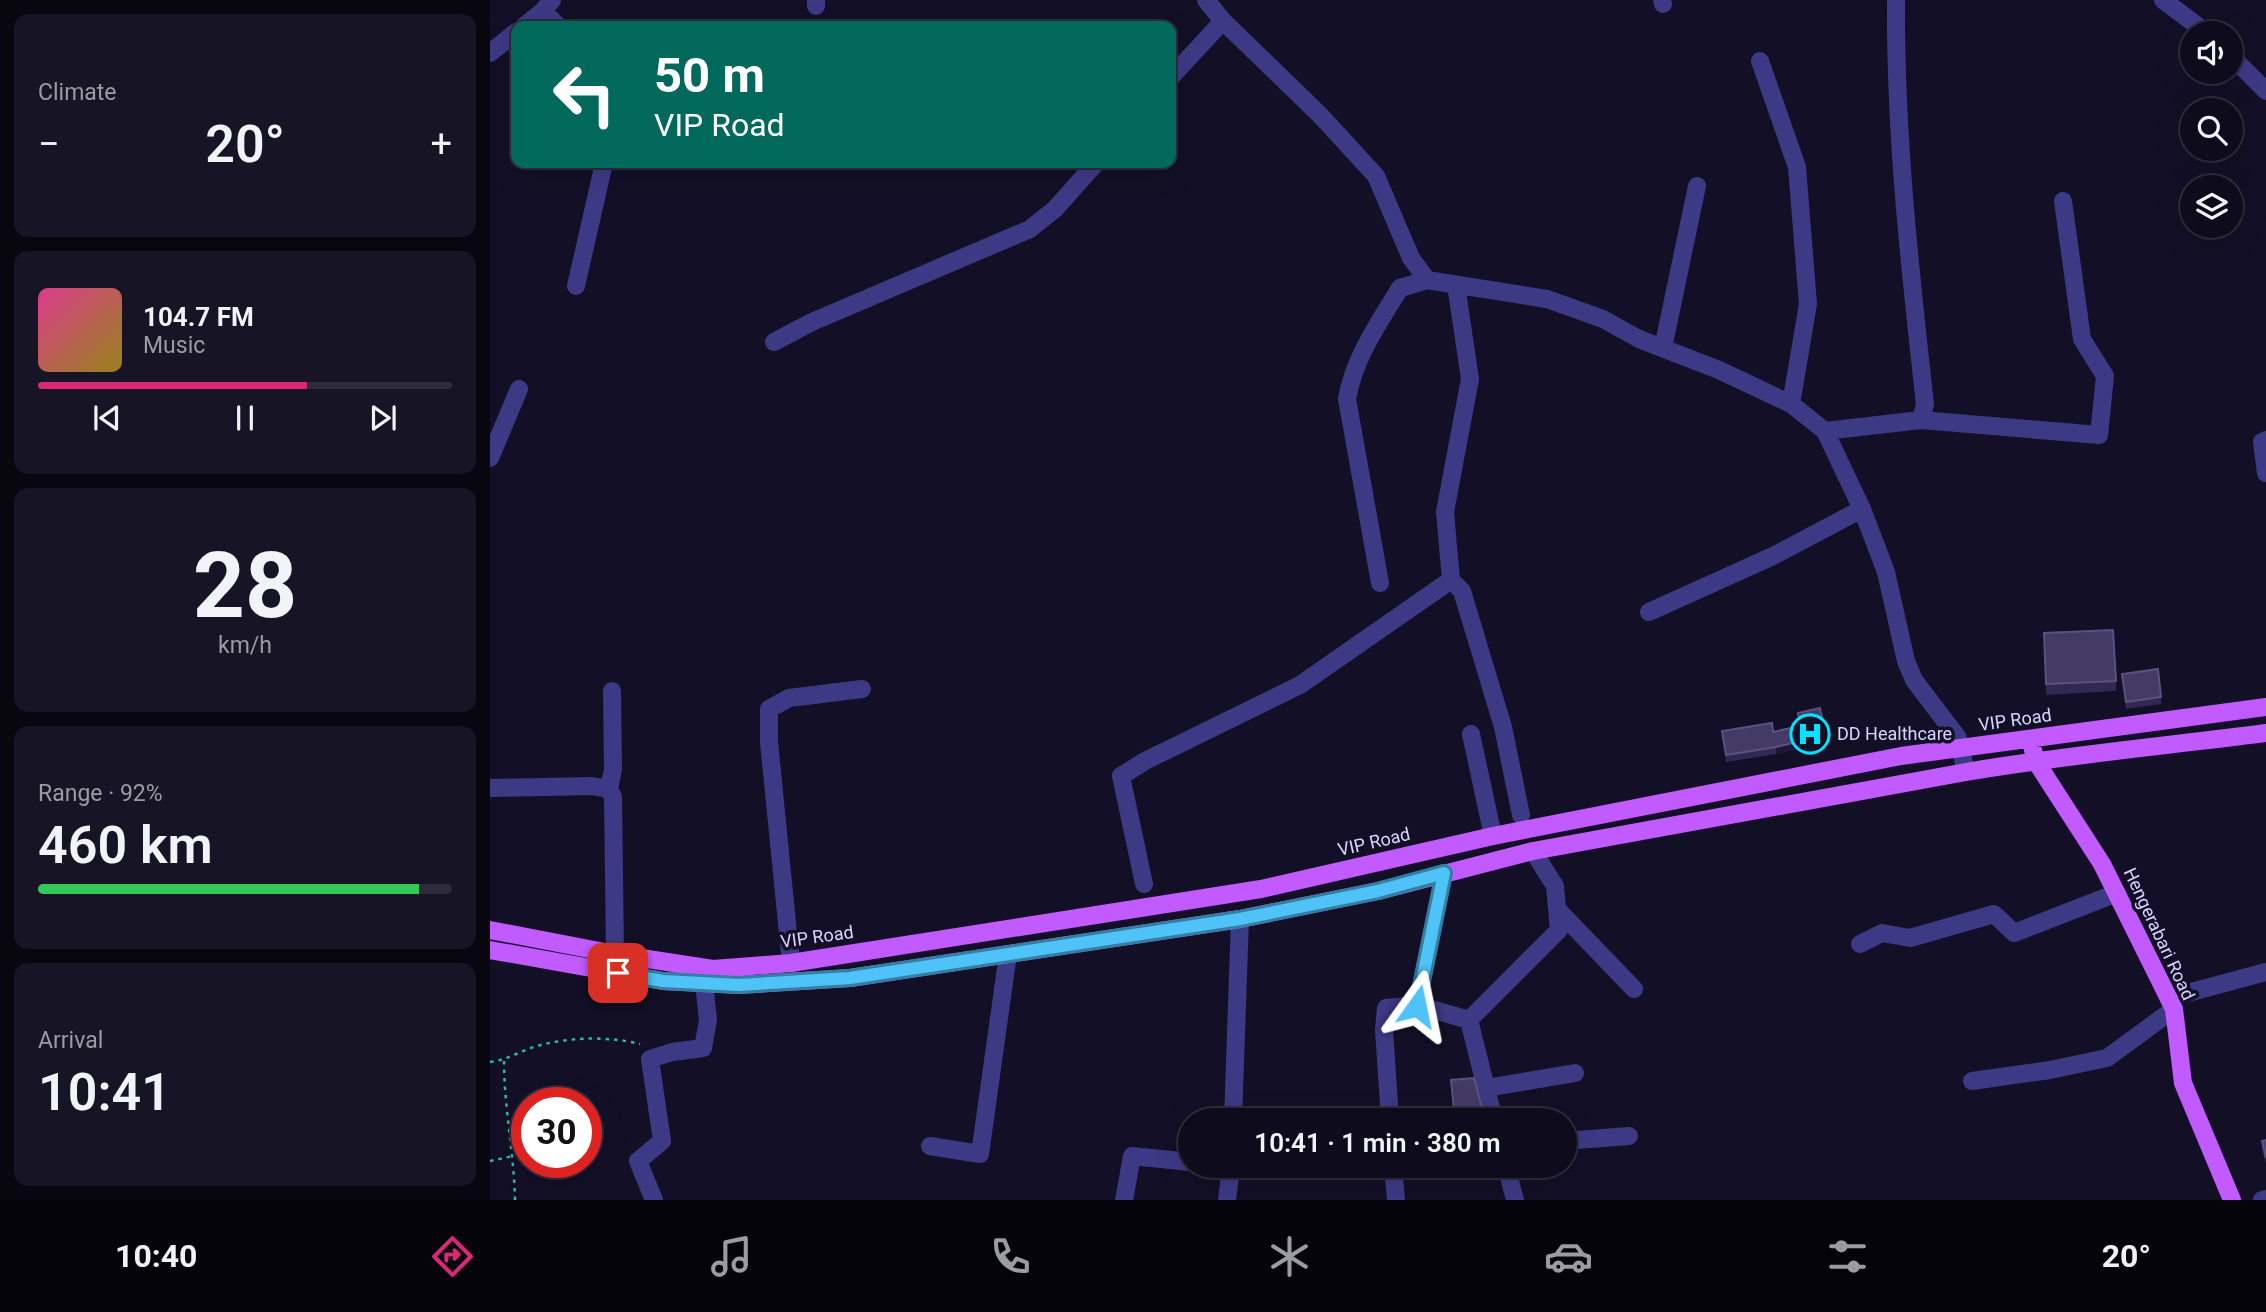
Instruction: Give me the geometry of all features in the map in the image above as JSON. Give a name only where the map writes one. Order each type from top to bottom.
[{"type":"main road","name":"VIP Road","points":[[490,950],[575,956],[615,954],[713,969],[791,963],[1261,889],[1493,836],[1901,756],[2266,706]]},
{"type":"main road","name":"VIP Road","points":[[490,930],[663,981],[739,985],[850,978],[1240,919],[1378,891],[1533,850],[2035,760],[2266,733]]},
{"type":"main road","name":"Hengerabari Road","points":[[2031,739],[2035,760],[2102,864],[2172,1004],[2183,1083],[2232,1200]]},
{"type":"street","points":[[1206,0],[1223,21],[1321,116],[1376,176],[1411,258],[1427,280]]},
{"type":"street","points":[[1896,0],[1895,74],[1925,404],[1921,420]]},
{"type":"street","points":[[2163,0],[2191,21]]},
{"type":"street","points":[[530,21],[548,5],[556,21]]},
{"type":"street","points":[[1176,72],[1223,21]]},
{"type":"street","points":[[490,53],[511,36]]},
{"type":"street","points":[[1760,61],[1797,166],[1808,304],[1791,404]]},
{"type":"street","points":[[2243,68],[2266,91]]},
{"type":"street","points":[[576,286],[603,168]]},
{"type":"street","points":[[774,342],[1030,229],[1055,209],[1092,168]]},
{"type":"street","points":[[1663,348],[1697,186]]},
{"type":"street","points":[[1825,431],[1921,420],[2099,435],[2105,376],[2082,339],[2063,201]]},
{"type":"street","points":[[1380,583],[1347,399],[1350,381],[1368,339],[1400,288],[1427,280],[1547,299],[1602,318],[1639,339],[1719,370],[1791,404],[1825,431],[1862,509],[1886,572],[1906,661],[1914,680],[1958,738],[1966,772]]},
{"type":"street","points":[[1456,285],[1470,379],[1445,512],[1451,580],[1462,591],[1503,727],[1521,815]]},
{"type":"street","points":[[490,457],[519,389]]},
{"type":"street","points":[[2266,440],[2262,442],[2266,473]]},
{"type":"street","points":[[1649,612],[1773,556],[1862,509]]},
{"type":"street","points":[[1144,884],[1121,776],[1145,761],[1300,685],[1451,580]]},
{"type":"street","points":[[791,963],[769,742],[769,709],[789,698],[862,689]]},
{"type":"street","points":[[612,691],[613,769],[609,789],[613,797],[615,954]]},
{"type":"street","points":[[1471,734],[1493,836]]},
{"type":"street","points":[[490,788],[592,786],[609,789]]},
{"type":"street","points":[[1469,1020],[1559,930],[1555,886],[1533,850]]},
{"type":"street","points":[[1417,1006],[1444,873]]},
{"type":"street","points":[[1860,944],[1882,933],[1910,938],[1994,914],[2014,933],[2117,893]]},
{"type":"street","points":[[1557,909],[1634,989]]},
{"type":"street","points":[[1233,1108],[1240,919]]},
{"type":"street","points":[[930,1146],[980,1154],[1008,954]]},
{"type":"street","points":[[1972,1081],[2050,1070],[2107,1058],[2172,1004],[2266,972]]},
{"type":"street","points":[[654,1200],[638,1161],[662,1141],[650,1059],[672,1052],[703,1048],[708,1020],[704,983]]},
{"type":"street","points":[[1389,1108],[1384,1029],[1386,1008],[1417,1006],[1469,1020]]},
{"type":"street","points":[[1469,1020],[1491,1108]]},
{"type":"street","points":[[1486,1088],[1575,1073]]},
{"type":"street","points":[[1577,1140],[1629,1136]]},
{"type":"street","points":[[1124,1200],[1132,1156],[1178,1161]]},
{"type":"street","points":[[1226,1178],[1227,1200]]},
{"type":"street","points":[[1394,1178],[1396,1200]]},
{"type":"street","points":[[1509,1178],[1515,1200]]},
{"type":"path","points":[[490,1062],[504,1060],[538,1046],[592,1038],[635,1042],[672,1052]]},
{"type":"path","points":[[504,1060],[511,1140]]},
{"type":"path","points":[[490,1160],[511,1156]]},
{"type":"path","points":[[514,1178],[515,1200]]},
{"type":"building","points":[[2113,630],[2116,681],[2046,684],[2044,633]]},
{"type":"building","points":[[2158,669],[2161,697],[2126,702],[2122,674]]},
{"type":"building","points":[[1820,708],[1826,735],[1726,755],[1722,731],[1772,723],[1773,732],[1800,726],[1798,713]]},
{"type":"building","points":[[1474,1078],[1482,1108],[1454,1108],[1451,1080]]},
{"type":"building","points":[[2266,1140],[2266,1158],[2262,1141]]},
{"type":"place","name":"DD Healthcare","points":[[1810,734]]},
{"type":"route","points":[[618,973],[663,981],[739,985],[850,978],[1240,919],[1378,891],[1444,873],[1417,1006]]}]
